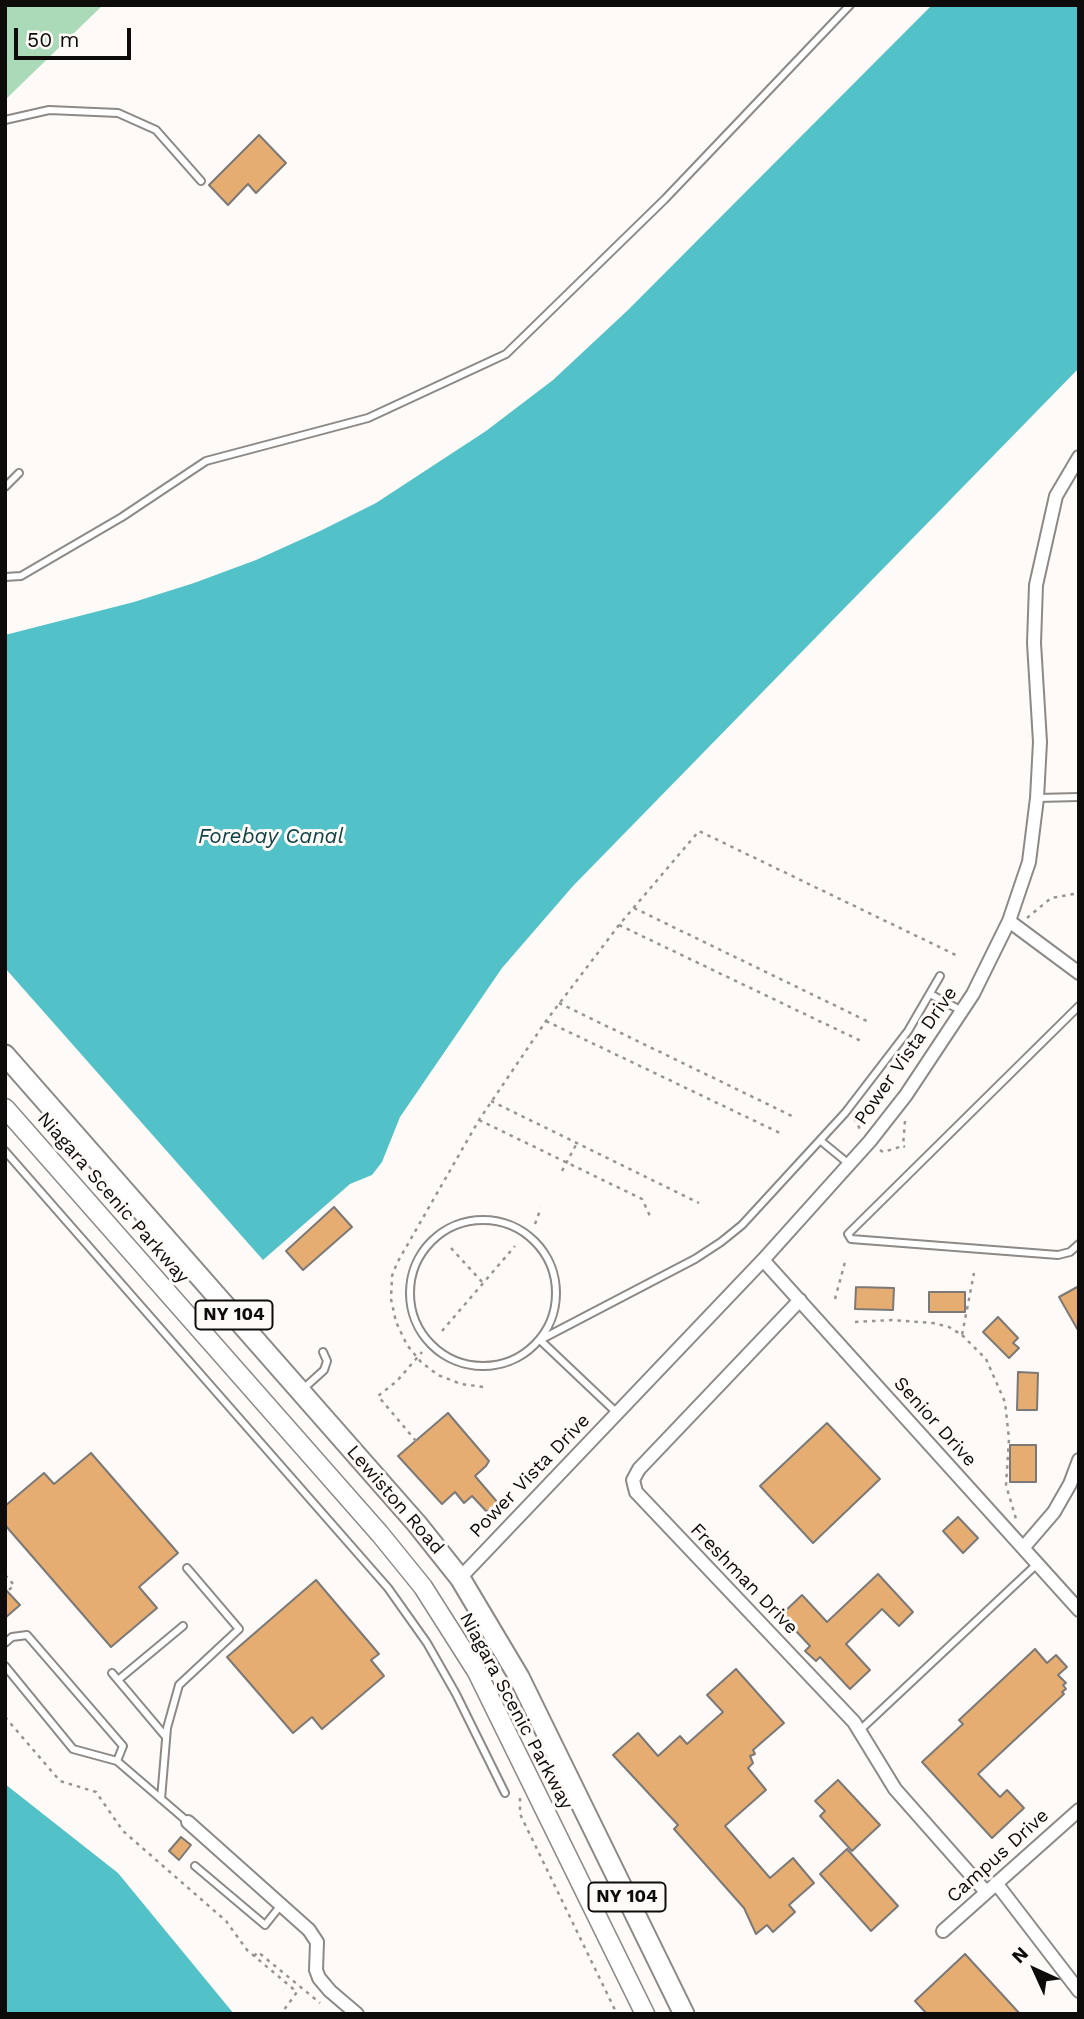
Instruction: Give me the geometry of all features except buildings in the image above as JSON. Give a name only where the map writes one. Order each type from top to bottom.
[{"type":"main road","name":"Lewiston Road","points":[[5,1055],[417,1524],[460,1578],[501,1644],[532,1703],[684,2014]]},
{"type":"main road","name":"Niagara Scenic Parkway","points":[[5,1108],[380,1534],[429,1595],[481,1680],[645,2014]]},
{"type":"street","name":"Power Vista Drive","points":[[460,1578],[762,1260],[849,1164],[906,1095],[973,994],[1009,921],[1029,862],[1041,742],[1034,643],[1036,585],[1056,496],[1079,457]]},
{"type":"street","points":[[1009,921],[1079,972]]},
{"type":"street","name":"Senior Drive","points":[[762,1260],[1079,1610]]},
{"type":"street","name":"Freshman Drive","points":[[800,1300],[639,1469],[633,1480],[636,1492],[854,1723],[895,1789],[991,1888],[1079,1991]]},
{"type":"street","points":[[1023,1548],[1054,1512],[1070,1484],[1079,1460]]},
{"type":"street","name":"Campus Drive","points":[[943,1931],[1079,1810]]},
{"type":"street","points":[[188,1822],[314,1936],[318,1950],[316,1970],[319,1978],[357,2014]]},
{"type":"lane","points":[[5,577],[21,576],[122,517],[206,461],[368,418],[506,355],[665,199],[850,5]]},
{"type":"lane","points":[[5,120],[49,110],[118,113],[156,130],[201,181]]},
{"type":"lane","points":[[5,486],[19,473]]},
{"type":"lane","points":[[1037,798],[1079,797]]},
{"type":"lane","points":[[540,1340],[550,1326],[556,1303],[556,1280],[548,1258],[534,1240],[515,1227],[493,1220],[459,1224],[448,1228],[429,1243],[418,1260],[411,1279],[410,1300],[415,1320],[425,1338],[440,1353],[458,1362],[479,1367],[500,1365],[520,1357],[540,1340],[695,1259],[742,1225],[821,1141],[885,1062],[940,976]]},
{"type":"lane","points":[[930,994],[962,1011]]},
{"type":"lane","points":[[1079,1006],[848,1234],[851,1239],[1058,1255],[1070,1252],[1079,1244]]},
{"type":"lane","points":[[821,1141],[849,1164]]},
{"type":"lane","points":[[5,1151],[388,1588],[415,1624],[441,1667],[505,1793]]},
{"type":"lane","points":[[540,1340],[617,1413]]},
{"type":"lane","points":[[301,1391],[324,1370],[327,1361],[323,1352]]},
{"type":"lane","points":[[859,1731],[1037,1564]]},
{"type":"lane","points":[[161,1799],[166,1737],[179,1685],[239,1629],[187,1568]]},
{"type":"lane","points":[[118,1680],[183,1626]]},
{"type":"lane","points":[[5,1643],[12,1637],[27,1636],[123,1745],[117,1761]]},
{"type":"lane","points":[[5,1666],[73,1749],[117,1761],[188,1822]]},
{"type":"lane","points":[[112,1673],[166,1737]]},
{"type":"lane","points":[[195,1866],[265,1925],[281,1905]]},
{"type":"path","points":[[483,1387],[450,1381],[429,1369],[417,1358],[396,1322],[391,1300],[392,1276],[402,1251],[479,1120],[546,1021],[619,925],[699,831],[958,956]]},
{"type":"path","points":[[1027,919],[1051,898],[1079,893]]},
{"type":"path","points":[[634,908],[869,1022]]},
{"type":"path","points":[[619,925],[861,1041]]},
{"type":"path","points":[[559,1003],[792,1116]]},
{"type":"path","points":[[546,1021],[782,1135]]},
{"type":"path","points":[[491,1101],[699,1203]]},
{"type":"path","points":[[853,1118],[862,1134]]},
{"type":"path","points":[[479,1120],[642,1199],[650,1216]]},
{"type":"path","points":[[876,1146],[883,1152],[904,1147],[905,1121]]},
{"type":"path","points":[[562,1171],[577,1143]]},
{"type":"path","points":[[535,1224],[541,1208]]},
{"type":"path","points":[[422,1217],[426,1222]]},
{"type":"path","points":[[442,1331],[515,1246]]},
{"type":"path","points":[[451,1248],[483,1283]]},
{"type":"path","points":[[835,1299],[845,1262]]},
{"type":"path","points":[[962,1335],[974,1273]]},
{"type":"path","points":[[855,1322],[892,1320],[949,1327],[962,1335],[986,1359],[1005,1402],[1009,1439],[1006,1485],[1017,1523]]},
{"type":"path","points":[[416,1441],[378,1396],[397,1381],[422,1352]]},
{"type":"path","points":[[5,1575],[14,1585],[5,1594]]},
{"type":"path","points":[[5,1717],[60,1781],[96,1792],[123,1831],[226,1922],[254,1956],[297,1992],[281,2014]]},
{"type":"path","points":[[520,1814],[617,2014]]},
{"type":"path","points":[[254,1956],[258,1952],[323,2005]]},
{"type":"green space","points":[[5,5],[103,5],[5,100]]},
{"type":"water","name":"Forebay Canal","points":[[932,5],[1079,5],[1079,368],[573,886],[502,968],[400,1117],[382,1162],[372,1175],[350,1184],[263,1260],[5,968],[5,635],[134,602],[256,560],[376,503],[486,431],[553,380],[628,310]]},
{"type":"water","points":[[5,1784],[118,1873],[234,2014],[5,2014]]}]
